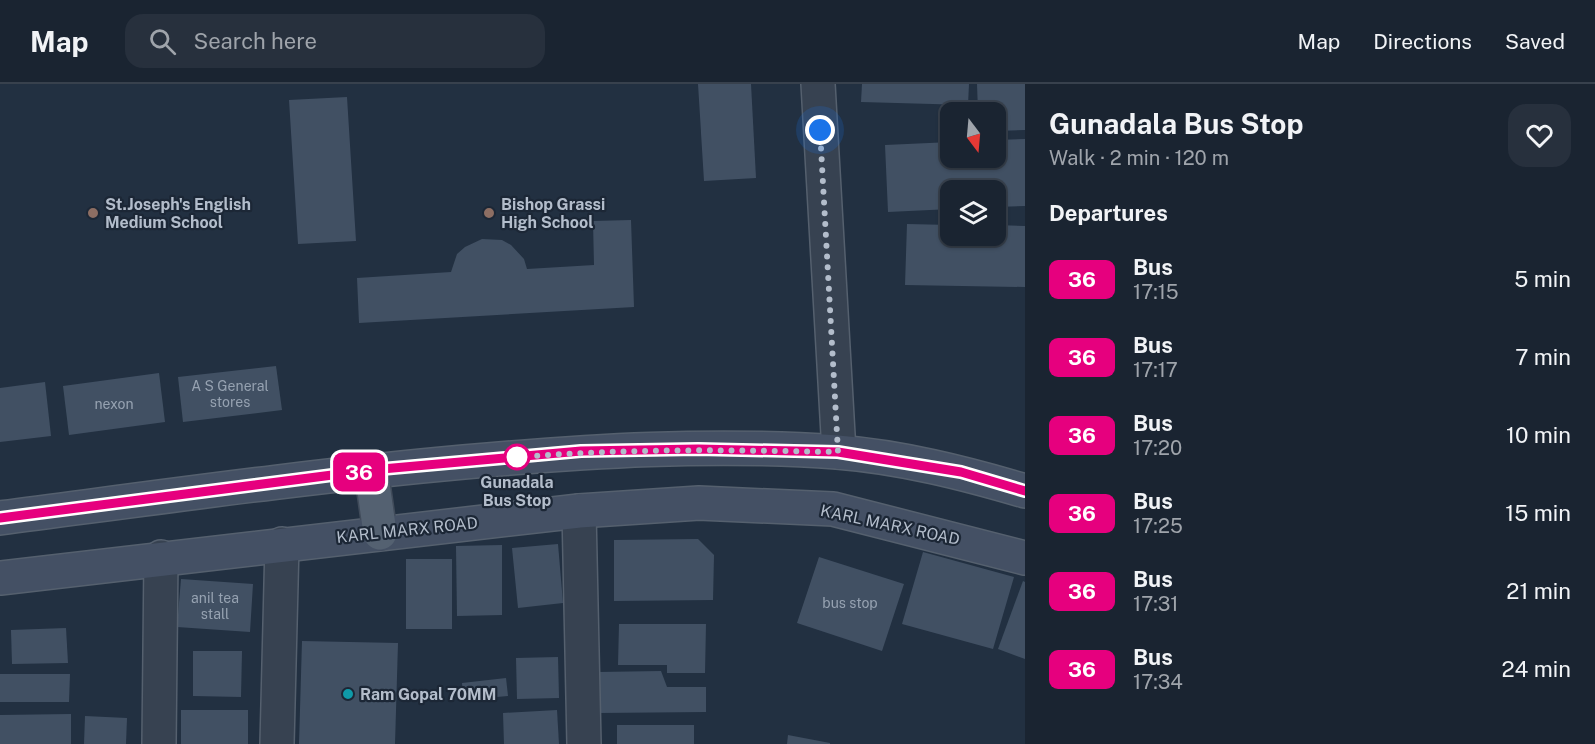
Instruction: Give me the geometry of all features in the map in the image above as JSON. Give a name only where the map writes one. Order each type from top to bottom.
[{"type":"main road","points":[[0,518],[371,470],[581,451],[698,449],[838,452],[961,472],[1025,491]]},
{"type":"main road","points":[[371,470],[380,533]]},
{"type":"main road","name":"KARL MARX ROAD","points":[[0,578],[161,557],[579,511],[699,503],[833,509],[1025,558]]},
{"type":"street","points":[[818,84],[838,452]]},
{"type":"street","points":[[579,511],[584,744]]},
{"type":"street","points":[[277,744],[282,544]]},
{"type":"street","points":[[159,744],[161,557]]},
{"type":"building","points":[[698,84],[751,84],[756,178],[704,181]]},
{"type":"building","points":[[862,84],[969,84],[968,102],[940,102],[940,104],[861,102]]},
{"type":"building","points":[[977,84],[1025,84],[1025,130],[1006,131],[1006,102],[978,102]]},
{"type":"building","points":[[347,97],[356,241],[298,244],[289,100]]},
{"type":"building","points":[[1025,139],[1025,206],[1006,207],[1006,180],[940,180],[940,210],[888,212],[885,145],[940,142],[940,168],[1006,168],[1006,140]]},
{"type":"building","points":[[631,220],[634,307],[359,323],[357,278],[451,272],[457,254],[465,247],[482,239],[502,240],[511,245],[524,259],[527,269],[594,265],[593,221]]},
{"type":"building","points":[[907,224],[940,225],[940,246],[1006,246],[1006,225],[1025,226],[1025,287],[905,285]]},
{"type":"building","points":[[276,366],[282,410],[183,422],[178,377]]},
{"type":"building","points":[[159,373],[165,422],[69,435],[63,386]]},
{"type":"building","points":[[45,382],[51,436],[0,442],[0,388]]},
{"type":"building","points":[[698,539],[714,555],[713,600],[614,601],[614,540]]},
{"type":"building","points":[[558,544],[563,603],[518,608],[512,548]]},
{"type":"building","points":[[502,545],[502,615],[457,616],[456,546]]},
{"type":"building","points":[[923,552],[1014,577],[993,649],[902,624]]},
{"type":"building","points":[[819,557],[904,584],[882,651],[797,623]]},
{"type":"building","points":[[406,559],[452,559],[452,629],[406,629]]},
{"type":"building","points":[[181,579],[253,584],[250,632],[177,627]]},
{"type":"building","points":[[1023,581],[1025,582],[1025,659],[998,649]]},
{"type":"building","points":[[619,624],[706,624],[705,673],[667,673],[667,665],[618,665]]},
{"type":"building","points":[[66,628],[68,663],[12,664],[11,630]]},
{"type":"building","name":"Ram Gopal 70MM","points":[[302,641],[398,643],[395,744],[299,744]]},
{"type":"building","points":[[193,651],[242,651],[241,697],[193,696]]},
{"type":"building","points":[[558,657],[559,698],[517,699],[516,658]]},
{"type":"building","points":[[661,671],[667,687],[706,687],[706,712],[598,713],[598,672]]},
{"type":"building","points":[[0,674],[70,674],[69,702],[0,702]]},
{"type":"building","points":[[506,678],[508,696],[463,700],[462,683]]},
{"type":"building","points":[[181,710],[248,710],[248,744],[181,744]]},
{"type":"building","points":[[557,710],[559,744],[504,744],[503,713]]},
{"type":"building","points":[[71,714],[71,744],[0,744],[0,715]]},
{"type":"building","points":[[85,716],[127,718],[126,744],[84,744]]},
{"type":"building","points":[[617,725],[694,725],[694,744],[617,744]]},
{"type":"building","points":[[788,735],[830,743],[830,744],[787,744]]},
{"type":"bus line","name":"36","points":[[0,518],[371,470],[581,451],[698,449],[838,452],[961,472],[1025,491]]},
{"type":"place","name":"St.Joseph's English Medium School","points":[[93,213]]},
{"type":"place","name":"Bishop Grassi High School","points":[[489,213]]},
{"type":"place","name":"Gunadala Bus Stop","points":[[517,457]]},
{"type":"place","name":"Ram Gopal 70MM","points":[[348,694]]},
{"type":"route","points":[[517,457],[511,458],[581,451],[698,449],[838,452],[820,130]]}]
